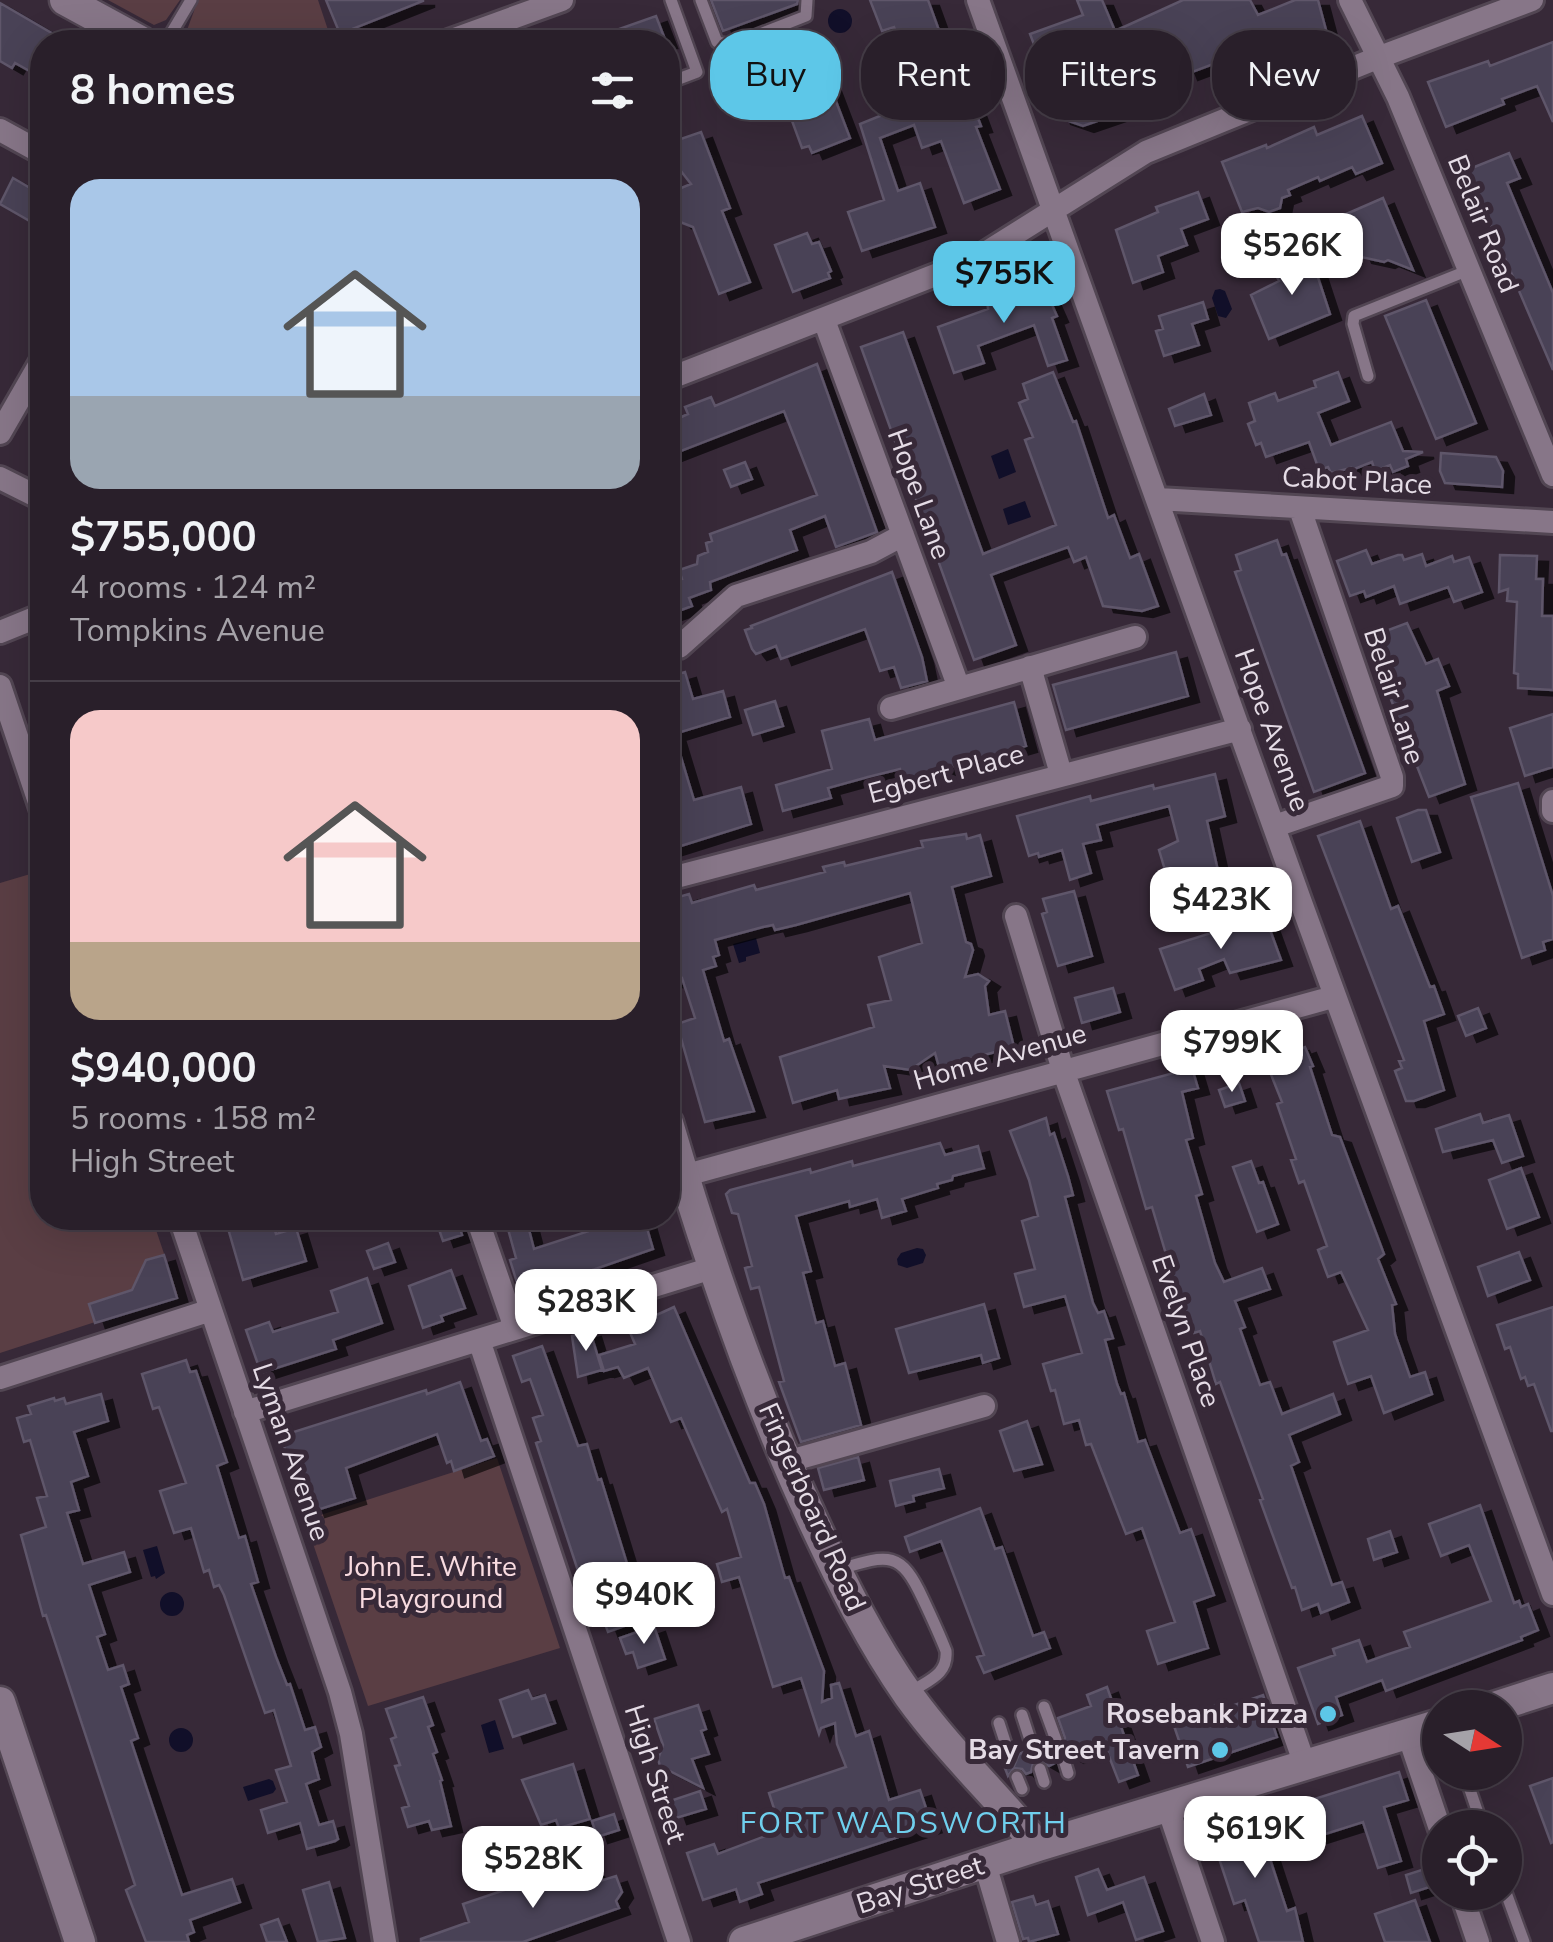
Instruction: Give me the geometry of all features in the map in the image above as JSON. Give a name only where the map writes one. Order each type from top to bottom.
[{"type":"main road","points":[[65,0],[120,30]]},
{"type":"main road","name":"Fingerboard Road","points":[[680,1165],[712,1268],[786,1462],[836,1570],[876,1646],[944,1744],[1038,1846]]},
{"type":"main road","points":[[1522,1698],[1553,1688]]},
{"type":"main road","points":[[0,1702],[80,1942]]},
{"type":"main road","name":"Bay Street","points":[[744,1942],[1038,1846],[1422,1730]]},
{"type":"street","points":[[479,30],[562,0]]},
{"type":"street","name":"Hope Avenue","points":[[978,0],[1333,996],[1553,1594]]},
{"type":"street","name":"Belair Road","points":[[1350,0],[1398,97],[1553,476]]},
{"type":"street","points":[[680,374],[974,260],[1146,152],[1532,0]]},
{"type":"street","points":[[0,130],[30,147]]},
{"type":"street","name":"Hope Lane","points":[[824,320],[959,688]]},
{"type":"street","points":[[0,433],[30,381]]},
{"type":"street","points":[[0,478],[30,493]]},
{"type":"street","name":"Cabot Place","points":[[1158,499],[1553,522]]},
{"type":"street","name":"Belair Lane","points":[[1275,826],[1392,786],[1392,776],[1300,509]]},
{"type":"street","points":[[680,647],[736,596],[871,552],[902,536]]},
{"type":"street","points":[[0,632],[30,619]]},
{"type":"street","points":[[891,708],[1135,637]]},
{"type":"street","points":[[1030,667],[1061,774]]},
{"type":"street","points":[[0,686],[30,775]]},
{"type":"street","name":"Egbert Place","points":[[680,876],[1240,729]]},
{"type":"street","points":[[1553,801],[1553,811]]},
{"type":"street","name":"Evelyn Place","points":[[1016,916],[1063,1070],[1306,1765]]},
{"type":"street","name":"Home Avenue","points":[[683,1176],[1333,996]]},
{"type":"street","name":"Lyman Avenue","points":[[184,1230],[346,1713],[385,1942]]},
{"type":"street","points":[[481,1230],[514,1328]]},
{"type":"street","points":[[245,1412],[712,1268]]},
{"type":"street","points":[[0,1378],[211,1310]]},
{"type":"street","name":"High Street","points":[[479,1340],[679,1942]]},
{"type":"street","points":[[786,1462],[984,1406]]},
{"type":"street","points":[[1408,1734],[1434,1810]]},
{"type":"street","points":[[1168,1808],[1214,1942]]},
{"type":"street","points":[[985,1864],[1008,1942]]},
{"type":"street","points":[[1467,1910],[1478,1942]]},
{"type":"lane","points":[[173,30],[191,0]]},
{"type":"lane","points":[[671,0],[697,72],[680,78]]},
{"type":"lane","points":[[700,0],[717,42],[732,45],[806,16],[807,0]]},
{"type":"lane","points":[[1368,376],[1354,316],[1470,270]]},
{"type":"lane","points":[[836,1570],[885,1560],[898,1562],[910,1571],[947,1660],[941,1673],[908,1694]]},
{"type":"lane","points":[[1044,1707],[1056,1740]]},
{"type":"lane","points":[[1022,1715],[1033,1749]]},
{"type":"lane","points":[[999,1724],[1010,1757]]},
{"type":"lane","points":[[1512,1910],[1524,1942]]},
{"type":"green space","points":[[108,0],[180,0],[166,20],[154,25]]},
{"type":"green space","points":[[198,0],[318,0],[328,30],[187,30]]},
{"type":"green space","points":[[30,874],[30,1230],[156,1230],[178,1295],[0,1353],[0,883]]},
{"type":"green space","name":"John E. White Playground","points":[[497,1458],[560,1648],[368,1706],[305,1520]]},
{"type":"shaded area","points":[[835,10],[845,10],[851,16],[851,26],[845,32],[829,26],[829,16]]},
{"type":"shaded area","points":[[1215,290],[1225,291],[1232,309],[1226,318],[1218,316],[1212,298]]},
{"type":"shaded area","points":[[1008,449],[1016,472],[999,479],[991,456]]},
{"type":"shaded area","points":[[1025,501],[1031,517],[1008,525],[1003,509]]},
{"type":"shaded area","points":[[756,938],[760,953],[739,963],[733,944]]},
{"type":"shaded area","points":[[917,1248],[926,1255],[923,1263],[907,1268],[898,1265],[901,1253]]},
{"type":"shaded area","points":[[157,1546],[165,1573],[156,1579],[151,1577],[143,1550]]},
{"type":"shaded area","points":[[172,1592],[184,1604],[172,1616],[160,1604]]},
{"type":"shaded area","points":[[495,1720],[504,1749],[489,1753],[481,1725]]},
{"type":"shaded area","points":[[181,1728],[193,1740],[181,1752],[169,1740]]},
{"type":"shaded area","points":[[269,1779],[276,1789],[273,1793],[248,1801],[243,1787]]},
{"type":"building","points":[[326,0],[423,0],[350,30],[338,30]]},
{"type":"building","points":[[711,0],[798,0],[797,4],[723,30]]},
{"type":"building","points":[[870,0],[928,0],[939,30],[894,27],[882,30]]},
{"type":"building","points":[[1077,0],[1102,0],[1115,30],[1041,30],[1083,15]]},
{"type":"building","points":[[1183,0],[1250,0],[1258,15],[1295,0],[1318,0],[1326,30],[1212,30],[1212,65],[1192,72],[1192,30],[1117,30]]},
{"type":"building","points":[[0,3],[46,30],[30,30],[30,71],[0,61]]},
{"type":"building","points":[[656,16],[661,30],[616,30]]},
{"type":"building","points":[[1553,42],[1553,122],[1537,86],[1446,127],[1428,82],[1488,61],[1490,66]]},
{"type":"building","points":[[841,114],[850,138],[812,153],[809,146],[802,148],[792,120],[841,120]]},
{"type":"building","points":[[1362,116],[1382,163],[1356,174],[1352,167],[1288,190],[1290,195],[1282,198],[1280,208],[1269,212],[1258,208],[1242,212],[1222,162],[1314,127],[1317,135]]},
{"type":"building","points":[[870,120],[979,120],[981,126],[976,127],[1000,189],[964,203],[941,141],[922,148],[914,125],[880,138],[898,191],[920,183],[935,227],[862,251],[848,212],[884,200],[860,124]]},
{"type":"building","points":[[1066,120],[1101,120],[1083,126]]},
{"type":"building","points":[[701,132],[730,208],[722,211],[750,282],[719,294],[693,227],[680,222],[680,188],[691,184],[680,170],[680,139]]},
{"type":"building","points":[[1509,153],[1520,178],[1507,183],[1553,293],[1553,370],[1467,170]]},
{"type":"building","points":[[13,178],[30,188],[30,221],[0,204]]},
{"type":"building","points":[[1198,192],[1208,219],[1181,229],[1187,245],[1158,256],[1163,272],[1133,283],[1116,230],[1158,212],[1156,207]]},
{"type":"building","points":[[1383,198],[1413,270],[1388,260],[1361,257],[1344,215]]},
{"type":"building","points":[[807,233],[812,244],[819,242],[831,271],[830,278],[793,292],[775,245]]},
{"type":"building","points":[[1309,250],[1330,314],[1269,339],[1251,295],[1279,281],[1277,277],[1286,273],[1281,261]]},
{"type":"building","points":[[1041,280],[1057,316],[1052,318],[1067,360],[1048,366],[1034,325],[978,346],[984,363],[954,373],[938,327],[988,309],[987,299]]},
{"type":"building","points":[[1426,300],[1476,423],[1436,439],[1385,316]]},
{"type":"building","points":[[1203,302],[1208,319],[1192,324],[1199,345],[1164,356],[1156,331],[1163,329],[1159,316]]},
{"type":"building","points":[[903,332],[983,554],[1056,525],[1025,440],[1033,437],[1019,403],[1028,399],[1023,384],[1053,372],[1073,422],[1076,421],[1108,518],[1114,515],[1130,558],[1139,554],[1158,606],[1142,611],[1103,606],[1086,557],[1074,562],[1068,547],[991,575],[1016,645],[974,660],[861,347]]},
{"type":"building","points":[[817,364],[877,532],[836,547],[825,516],[790,530],[797,550],[710,582],[711,590],[689,598],[692,606],[680,610],[680,570],[697,564],[698,556],[708,552],[710,534],[817,495],[784,411],[680,451],[680,418],[688,414],[685,407],[711,397],[715,406]]},
{"type":"building","points":[[1338,372],[1349,401],[1318,413],[1331,445],[1391,422],[1403,451],[1423,452],[1406,459],[1408,466],[1393,472],[1390,465],[1375,471],[1372,462],[1331,473],[1328,467],[1319,470],[1309,442],[1266,457],[1261,443],[1256,445],[1248,424],[1255,421],[1249,403],[1275,393],[1278,401],[1316,387],[1314,381]]},
{"type":"building","points":[[1204,394],[1211,415],[1175,426],[1169,409]]},
{"type":"building","points":[[1441,453],[1496,457],[1503,471],[1502,487],[1445,483],[1440,471]]},
{"type":"building","points":[[745,462],[752,479],[731,487],[724,470]]},
{"type":"building","points":[[1277,540],[1282,555],[1286,554],[1365,773],[1314,792],[1235,572],[1241,570],[1236,555]]},
{"type":"building","points":[[1366,550],[1372,564],[1398,555],[1404,560],[1422,554],[1426,566],[1452,556],[1454,562],[1469,557],[1482,592],[1454,602],[1448,587],[1400,604],[1394,586],[1366,597],[1364,591],[1350,596],[1337,561]]},
{"type":"building","points":[[1500,555],[1537,556],[1536,579],[1543,579],[1542,616],[1553,616],[1553,690],[1518,688],[1518,674],[1514,673],[1517,602],[1507,601],[1508,589],[1499,592]]},
{"type":"building","points":[[892,572],[927,681],[901,688],[894,667],[880,671],[865,629],[781,659],[776,646],[756,654],[752,649],[745,630],[751,626]]},
{"type":"building","points":[[1407,623],[1426,664],[1438,659],[1449,686],[1437,691],[1465,784],[1429,797],[1367,638]]},
{"type":"building","points":[[1176,652],[1188,696],[1066,730],[1053,685]]},
{"type":"building","points":[[685,672],[693,699],[723,691],[730,717],[680,732],[680,673]]},
{"type":"building","points":[[775,701],[783,726],[753,735],[745,710]]},
{"type":"building","points":[[1014,702],[1026,746],[904,780],[900,769],[868,777],[828,788],[831,798],[783,811],[776,785],[832,769],[822,731],[869,719],[875,740]]},
{"type":"building","points":[[1553,714],[1553,767],[1525,776],[1510,728]]},
{"type":"building","points":[[680,754],[694,800],[741,787],[751,824],[680,846]]},
{"type":"building","points":[[1215,774],[1225,816],[1207,821],[1218,871],[1192,879],[1188,874],[1168,880],[1159,850],[1178,841],[1169,806],[1097,825],[1101,840],[1083,844],[1091,873],[1070,880],[1062,850],[1029,856],[1017,816],[1090,796],[1091,801]]},
{"type":"building","points":[[1518,783],[1553,896],[1553,939],[1543,942],[1545,950],[1522,958],[1471,797]]},
{"type":"building","points":[[1426,810],[1440,852],[1412,862],[1397,818]]},
{"type":"building","points":[[1360,821],[1391,909],[1398,906],[1444,1014],[1424,1021],[1444,1090],[1414,1101],[1406,1101],[1395,1071],[1402,1068],[1399,1061],[1404,1060],[1318,836]]},
{"type":"building","points":[[980,835],[991,876],[952,887],[966,942],[973,950],[965,977],[978,974],[989,981],[985,986],[989,1015],[1005,1011],[1014,1047],[939,1067],[935,1053],[910,1070],[884,1066],[890,1088],[839,1099],[837,1090],[793,1103],[780,1057],[874,1027],[868,1005],[891,1000],[879,957],[922,943],[910,893],[775,930],[773,925],[763,927],[715,940],[719,955],[713,957],[716,966],[703,970],[724,1041],[729,1039],[754,1111],[705,1122],[680,1034],[680,1023],[695,1018],[680,979],[680,897],[689,894],[692,903],[754,885],[756,890],[825,872],[823,867],[844,862],[845,866],[923,847],[921,841]]},
{"type":"building","points":[[1074,891],[1092,956],[1058,966],[1042,914],[1047,912],[1043,899]]},
{"type":"building","points":[[1265,916],[1281,960],[1230,973],[1224,959],[1199,969],[1203,980],[1175,990],[1160,949]]},
{"type":"building","points":[[1113,988],[1120,1012],[1082,1023],[1075,998]]},
{"type":"building","points":[[1478,1008],[1486,1028],[1466,1036],[1458,1016]]},
{"type":"building","points":[[1298,1045],[1300,1049],[1305,1047],[1313,1066],[1310,1067],[1332,1135],[1340,1137],[1384,1254],[1378,1259],[1396,1304],[1392,1305],[1395,1334],[1410,1377],[1425,1372],[1432,1394],[1384,1413],[1371,1376],[1348,1384],[1341,1364],[1334,1342],[1368,1330],[1341,1272],[1328,1277],[1318,1250],[1327,1246],[1304,1181],[1299,1183],[1291,1160],[1296,1159],[1277,1104],[1282,1102],[1266,1062],[1269,1057]]},
{"type":"building","points":[[1192,1068],[1198,1088],[1182,1092],[1193,1138],[1186,1140],[1202,1194],[1196,1196],[1215,1263],[1224,1282],[1262,1268],[1270,1289],[1235,1301],[1245,1327],[1240,1329],[1260,1385],[1270,1382],[1282,1414],[1333,1394],[1340,1414],[1289,1435],[1299,1462],[1291,1466],[1332,1585],[1342,1582],[1349,1602],[1321,1613],[1318,1604],[1302,1610],[1295,1587],[1292,1588],[1200,1331],[1194,1333],[1182,1308],[1152,1207],[1146,1209],[1123,1129],[1119,1130],[1107,1091]]},
{"type":"building","points":[[1239,1083],[1245,1101],[1225,1107],[1219,1090]]},
{"type":"building","points":[[1480,1114],[1483,1123],[1509,1115],[1523,1156],[1502,1163],[1493,1140],[1443,1152],[1436,1129]]},
{"type":"building","points":[[1046,1118],[1073,1195],[1065,1197],[1093,1303],[1098,1313],[1104,1311],[1113,1338],[1105,1340],[1117,1384],[1124,1393],[1138,1442],[1145,1440],[1180,1533],[1191,1529],[1214,1595],[1194,1602],[1208,1648],[1158,1664],[1147,1631],[1175,1622],[1142,1528],[1126,1534],[1091,1444],[1086,1445],[1079,1420],[1064,1424],[1043,1364],[1082,1353],[1065,1296],[1024,1307],[1015,1274],[1035,1269],[1022,1221],[1038,1216],[1010,1131]]},
{"type":"building","points":[[940,1143],[945,1155],[978,1146],[984,1168],[953,1176],[952,1180],[937,1184],[938,1188],[902,1199],[906,1211],[882,1218],[877,1199],[850,1207],[849,1201],[796,1216],[811,1271],[803,1273],[816,1323],[823,1321],[835,1366],[845,1363],[861,1425],[801,1442],[779,1382],[784,1381],[759,1287],[751,1289],[745,1268],[752,1266],[738,1214],[732,1213],[726,1194],[810,1169],[811,1173],[852,1161],[853,1166]]},
{"type":"building","points":[[1251,1161],[1278,1224],[1257,1232],[1233,1167]]},
{"type":"building","points":[[1521,1168],[1539,1217],[1507,1229],[1489,1180]]},
{"type":"building","points":[[228,1230],[275,1230],[276,1234],[297,1230],[306,1261],[243,1280]]},
{"type":"building","points":[[439,1230],[461,1230],[462,1235],[443,1241]]},
{"type":"building","points":[[508,1230],[529,1230],[534,1249],[592,1230],[647,1230],[653,1249],[575,1276],[577,1280],[523,1302],[510,1260],[516,1258]]},
{"type":"building","points":[[388,1243],[395,1262],[374,1269],[367,1251]]},
{"type":"building","points":[[1519,1252],[1530,1280],[1488,1296],[1478,1267]]},
{"type":"building","points":[[164,1255],[177,1298],[95,1323],[89,1304],[132,1290],[146,1260]]},
{"type":"building","points":[[451,1270],[465,1308],[441,1316],[443,1321],[423,1328],[409,1286]]},
{"type":"building","points":[[367,1278],[382,1323],[333,1340],[336,1349],[261,1373],[246,1330],[269,1322],[273,1332],[338,1312],[331,1291]]},
{"type":"building","points":[[984,1304],[999,1358],[983,1363],[981,1355],[909,1373],[896,1329]]},
{"type":"building","points":[[674,1307],[750,1483],[755,1483],[764,1504],[785,1578],[789,1577],[824,1671],[822,1702],[832,1698],[831,1685],[839,1683],[856,1736],[869,1731],[889,1800],[920,1790],[932,1826],[758,1883],[762,1894],[740,1902],[736,1889],[703,1900],[687,1853],[714,1844],[718,1854],[781,1830],[769,1793],[846,1767],[837,1744],[835,1723],[821,1728],[819,1734],[801,1678],[773,1687],[739,1577],[722,1582],[717,1564],[741,1557],[727,1509],[722,1512],[681,1418],[671,1422],[648,1368],[624,1378],[618,1367],[604,1371],[599,1355],[635,1344],[628,1328]]},
{"type":"building","points":[[1553,1307],[1551,1431],[1534,1384],[1528,1386],[1525,1377],[1521,1379],[1497,1325]]},
{"type":"building","points":[[590,1331],[602,1370],[578,1377],[572,1336]]},
{"type":"building","points":[[542,1346],[578,1446],[587,1444],[598,1480],[601,1479],[632,1580],[627,1581],[632,1597],[619,1602],[627,1625],[608,1632],[599,1608],[593,1610],[581,1580],[536,1443],[541,1441],[533,1418],[543,1415],[530,1379],[522,1382],[513,1356]]},
{"type":"building","points":[[186,1360],[190,1372],[196,1371],[227,1462],[217,1466],[239,1538],[245,1536],[258,1582],[251,1584],[276,1657],[287,1685],[290,1684],[305,1730],[315,1727],[321,1747],[312,1752],[319,1779],[306,1784],[319,1825],[333,1821],[338,1839],[307,1849],[300,1823],[268,1833],[261,1810],[287,1802],[276,1770],[291,1766],[274,1710],[265,1713],[224,1595],[219,1585],[214,1587],[209,1570],[204,1572],[191,1528],[174,1533],[160,1491],[186,1483],[159,1407],[153,1409],[142,1374]]},
{"type":"building","points":[[460,1382],[481,1441],[487,1439],[494,1456],[454,1471],[451,1461],[447,1463],[437,1434],[346,1468],[355,1498],[314,1511],[305,1483],[296,1486],[281,1436]]},
{"type":"building","points":[[101,1394],[108,1421],[74,1432],[88,1476],[71,1482],[79,1510],[67,1513],[83,1564],[124,1552],[130,1572],[89,1585],[105,1634],[97,1637],[108,1670],[123,1665],[129,1684],[121,1687],[138,1738],[131,1741],[182,1895],[232,1879],[240,1902],[190,1920],[194,1932],[187,1935],[189,1942],[146,1942],[126,1890],[135,1885],[46,1615],[43,1616],[21,1535],[46,1527],[37,1498],[47,1496],[30,1440],[24,1442],[17,1418],[31,1414],[28,1406],[54,1398],[64,1398],[66,1404]]},
{"type":"building","points":[[1027,1421],[1042,1464],[1014,1471],[1000,1431]]},
{"type":"building","points":[[858,1457],[864,1480],[824,1490],[818,1468]]},
{"type":"building","points":[[939,1469],[944,1488],[913,1496],[914,1501],[896,1506],[890,1481]]},
{"type":"building","points":[[1480,1505],[1514,1603],[1519,1601],[1521,1607],[1528,1604],[1538,1630],[1521,1637],[1522,1640],[1386,1691],[1382,1680],[1336,1697],[1342,1715],[1318,1724],[1298,1668],[1335,1655],[1333,1649],[1359,1640],[1367,1662],[1410,1647],[1404,1632],[1491,1601],[1469,1545],[1441,1556],[1429,1524]]},
{"type":"building","points":[[980,1508],[995,1549],[1002,1547],[1033,1636],[1044,1632],[1050,1648],[984,1673],[977,1657],[984,1655],[941,1541],[910,1552],[905,1537]]},
{"type":"building","points":[[1390,1531],[1397,1552],[1374,1560],[1368,1539]]},
{"type":"building","points":[[654,1626],[665,1659],[638,1668],[633,1652],[626,1654],[620,1638]]},
{"type":"building","points":[[1107,1687],[1138,1775],[1119,1782],[1105,1746],[1073,1757],[1062,1751],[1049,1766],[1038,1760],[1031,1772],[1026,1774],[1014,1768],[1008,1776],[1003,1763],[1014,1766],[1019,1754],[1024,1752],[1035,1758],[1041,1754],[1042,1745],[1062,1747],[1065,1738],[1058,1718],[1091,1706],[1087,1695]]},
{"type":"building","points":[[528,1690],[532,1699],[545,1695],[555,1723],[513,1737],[500,1700]]},
{"type":"building","points":[[1263,1695],[1277,1737],[1188,1767],[1172,1720],[1221,1703],[1223,1709]]},
{"type":"building","points":[[423,1697],[433,1725],[428,1727],[437,1752],[433,1754],[451,1826],[432,1830],[429,1821],[408,1827],[402,1808],[409,1806],[395,1766],[400,1765],[391,1739],[396,1737],[386,1709]]},
{"type":"building","points":[[698,1705],[709,1754],[692,1759],[703,1788],[660,1766],[663,1745],[654,1719]]},
{"type":"building","points":[[573,1764],[590,1819],[559,1828],[556,1820],[541,1825],[522,1780]]},
{"type":"building","points":[[1399,1772],[1408,1800],[1384,1807],[1401,1861],[1378,1868],[1363,1822],[1316,1837],[1305,1802]]},
{"type":"building","points":[[1553,1778],[1553,1842],[1551,1843],[1530,1786]]},
{"type":"building","points":[[700,1791],[706,1809],[676,1818],[670,1801]]},
{"type":"building","points":[[614,1814],[619,1830],[597,1837],[592,1821]]},
{"type":"building","points":[[1256,1816],[1287,1911],[1295,1908],[1303,1942],[1259,1942],[1245,1900],[1234,1904],[1210,1831]]},
{"type":"building","points":[[1098,1869],[1107,1890],[1144,1877],[1163,1931],[1136,1940],[1123,1902],[1088,1915],[1076,1877]]},
{"type":"building","points":[[1422,1870],[1422,1889],[1411,1893],[1406,1875]]},
{"type":"building","points":[[593,1871],[597,1882],[616,1876],[622,1892],[616,1901],[619,1908],[523,1942],[421,1942],[469,1922],[463,1904],[525,1883],[529,1892]]},
{"type":"building","points":[[329,1882],[345,1938],[318,1942],[303,1890]]},
{"type":"building","points":[[1033,1896],[1036,1905],[1048,1901],[1058,1934],[1029,1942],[1028,1938],[1023,1939],[1012,1902]]},
{"type":"building","points":[[1415,1900],[1430,1942],[1385,1942],[1375,1914]]},
{"type":"building","points":[[278,1919],[287,1942],[267,1942],[261,1925]]},
{"type":"place","name":"Rosebank Pizza","points":[[1328,1714]]},
{"type":"place","name":"Bay Street Tavern","points":[[1220,1750]]},
{"type":"district","name":"FORT WADSWORTH","points":[[904,1823]]}]
